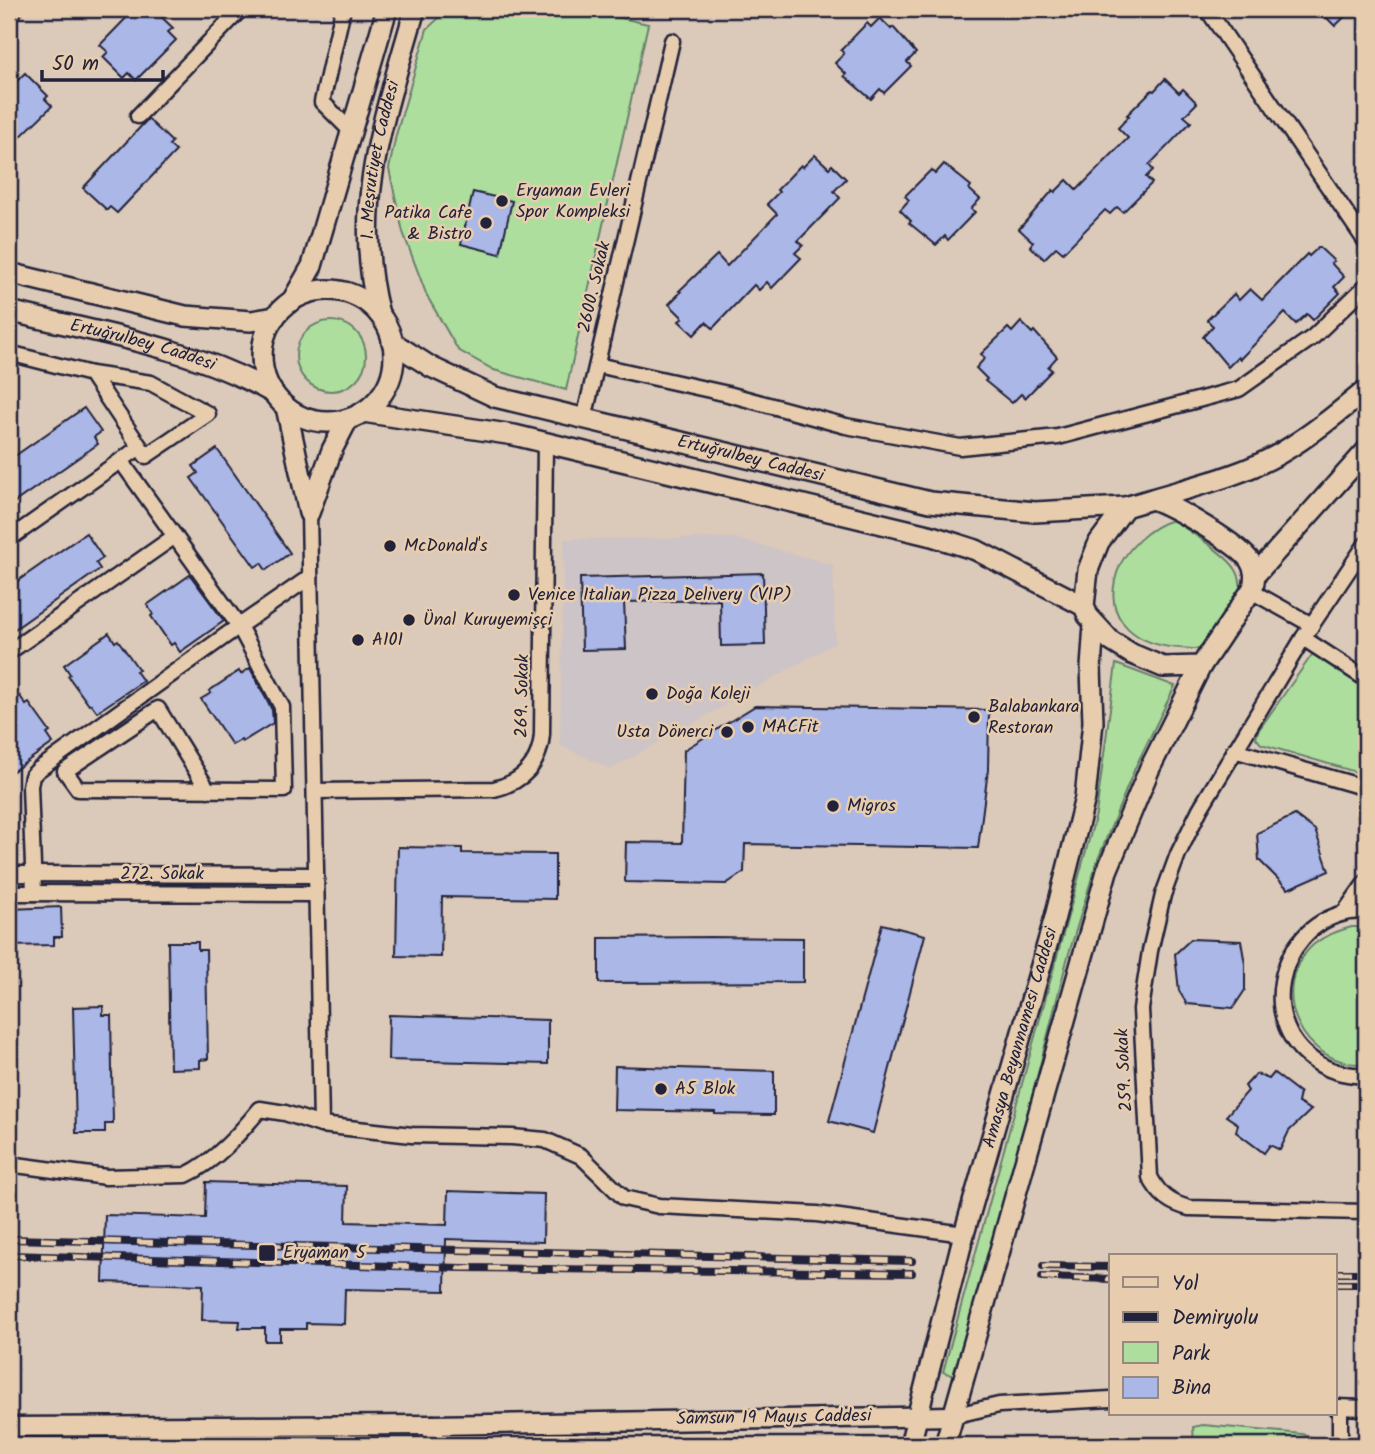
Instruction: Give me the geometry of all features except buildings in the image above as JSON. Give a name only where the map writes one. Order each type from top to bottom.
[{"type":"main road","name":"1. Meşrutiyet Caddesi","points":[[292,301],[312,266],[387,9]]},
{"type":"main road","name":"1. Meşrutiyet Caddesi","points":[[380,315],[368,255],[368,206],[376,154],[415,9]]},
{"type":"main road","points":[[9,273],[185,316],[251,321],[275,317]]},
{"type":"main road","points":[[329,290],[348,293],[365,302],[380,315],[388,328],[394,360],[390,379],[382,395],[356,415],[332,450],[309,513],[279,400],[264,375],[262,355],[265,335],[275,317],[292,301],[310,293],[329,290]]},
{"type":"main road","name":"Ertuğrulbey Caddesi","points":[[9,311],[176,352],[225,368],[279,400]]},
{"type":"main road","name":"Ertuğrulbey Caddesi","points":[[392,342],[430,367],[495,397],[930,502],[1035,512],[1125,507]]},
{"type":"main road","points":[[1366,390],[1319,428],[1278,454],[1228,477],[1125,507],[1099,542],[1088,570],[1084,606],[1094,624],[1111,641],[1132,654],[1163,667],[1201,666],[1253,583],[1366,451]]},
{"type":"main road","points":[[279,400],[301,417],[318,422],[335,422],[356,415]]},
{"type":"main road","name":"Ertuğrulbey Caddesi","points":[[356,415],[514,435],[932,536],[976,550],[1084,606]]},
{"type":"main road","points":[[1152,499],[1171,505],[1249,559],[1253,583]]},
{"type":"main road","name":"Amasya Beyannamesi Caddesi","points":[[910,1445],[964,1234],[1055,917],[1084,798],[1093,722],[1091,668],[1094,624]]},
{"type":"main road","name":"Amasya Beyannamesi Caddesi","points":[[945,1445],[1107,872],[1149,770],[1201,666]]},
{"type":"street","points":[[9,15],[15,9]]},
{"type":"street","points":[[138,116],[241,9]]},
{"type":"street","points":[[343,9],[322,102],[351,131]]},
{"type":"street","points":[[1207,9],[1366,242]]},
{"type":"street","name":"2600. Sokak","points":[[584,419],[672,41]]},
{"type":"street","points":[[597,365],[728,394],[846,426],[960,447],[1058,437],[1239,389],[1313,337],[1366,286]]},
{"type":"street","points":[[9,353],[91,374],[152,383],[208,414],[146,456],[91,374]]},
{"type":"street","name":"269. Sokak","points":[[315,791],[494,789],[509,785],[524,776],[537,760],[542,734],[545,442]]},
{"type":"street","points":[[9,539],[140,447]]},
{"type":"street","points":[[121,461],[239,626],[282,707],[284,790],[208,790],[78,789],[65,771],[158,709],[208,790]]},
{"type":"street","points":[[309,513],[321,1125]]},
{"type":"street","points":[[9,652],[175,536]]},
{"type":"street","name":"259. Sokak","points":[[1366,544],[1360,565],[1303,638],[1234,750],[1178,854],[1163,895],[1150,951],[1141,1009],[1150,1177],[1164,1197],[1175,1205],[1189,1208],[1366,1212]]},
{"type":"street","points":[[34,893],[30,786],[32,776],[38,769],[310,577]]},
{"type":"street","points":[[1253,583],[1312,625]]},
{"type":"street","points":[[1303,638],[1366,679]]},
{"type":"street","points":[[1234,750],[1366,788]]},
{"type":"street","name":"272. Sokak","points":[[9,874],[315,874]]},
{"type":"street","points":[[1344,913],[1366,882]]},
{"type":"street","name":"272. Sokak","points":[[9,893],[316,894]]},
{"type":"street","points":[[1366,911],[1344,913],[1319,923],[1298,942],[1284,966],[1280,993],[1284,1020],[1297,1045],[1318,1063],[1343,1074],[1366,1076]]},
{"type":"street","points":[[9,1164],[106,1177],[186,1175],[198,1170],[236,1137],[260,1109],[285,1113],[321,1125],[412,1135],[545,1140],[581,1156],[624,1198],[659,1206],[817,1214],[964,1234]]},
{"type":"street","points":[[952,1416],[999,1405],[1109,1399]]},
{"type":"street","points":[[1340,1445],[1338,1407],[1366,1408]]},
{"type":"street","name":"Samsun 19 Mayıs Caddesi","points":[[9,1427],[433,1425],[952,1416]]},
{"type":"street","points":[[433,1425],[433,1445]]},
{"type":"shaded area","name":"Doğa Koleji","points":[[735,538],[833,565],[835,643],[611,769],[560,745],[564,539]]},
{"type":"green space","name":"Eryaman Evleri Spor Kompleksi","points":[[459,9],[580,9],[648,24],[566,390],[494,370],[458,350],[427,296],[403,232],[389,169],[396,135],[427,29],[442,15]]},
{"type":"green space","points":[[331,321],[356,331],[366,356],[356,381],[331,391],[306,381],[296,356],[306,331]]},
{"type":"green space","points":[[1173,520],[1225,557],[1239,575],[1238,596],[1211,642],[1198,649],[1165,646],[1137,636],[1119,617],[1114,604],[1117,573],[1125,556],[1147,533]]},
{"type":"green space","points":[[1314,652],[1366,687],[1366,775],[1261,744],[1256,738],[1258,731]]},
{"type":"green space","points":[[1116,664],[1175,686],[1135,768],[1096,864],[1067,960],[1017,1155],[954,1376],[943,1372],[1096,814]]},
{"type":"green space","points":[[1352,927],[1366,927],[1366,1064],[1344,1062],[1324,1053],[1309,1040],[1298,1023],[1292,1003],[1292,983],[1299,963],[1313,945],[1327,936]]},
{"type":"green space","points":[[1203,1425],[1302,1434],[1326,1441],[1326,1445],[1194,1445],[1193,1427]]},
{"type":"railway","points":[[9,1239],[912,1261]]},
{"type":"railway","points":[[9,1255],[462,1268],[912,1273]]},
{"type":"railway","points":[[1043,1266],[1109,1267]]},
{"type":"railway","points":[[1336,1273],[1366,1273]]},
{"type":"railway","points":[[1042,1277],[1109,1279]]},
{"type":"railway","points":[[1336,1284],[1366,1284]]},
{"type":"place","name":"Eryaman Evleri Spor Kompleksi","points":[[502,201]]},
{"type":"place","name":"Patika Cafe & Bistro","points":[[486,223]]},
{"type":"place","name":"McDonald's","points":[[390,546]]},
{"type":"place","name":"Venice Italian Pizza Delivery (VIP)","points":[[514,595]]},
{"type":"place","name":"Ünal Kuruyemişçi","points":[[409,620]]},
{"type":"place","name":"A101","points":[[358,640]]},
{"type":"place","name":"Doğa Koleji","points":[[652,694]]},
{"type":"place","name":"Balabankara Restoran","points":[[974,717]]},
{"type":"place","name":"MACFit","points":[[748,727]]},
{"type":"place","name":"Usta Dönerci","points":[[727,732]]},
{"type":"place","name":"Migros","points":[[833,806]]},
{"type":"place","name":"A5 Blok","points":[[661,1089]]},
{"type":"place","name":"Eryaman 5","points":[[267,1253]]}]
